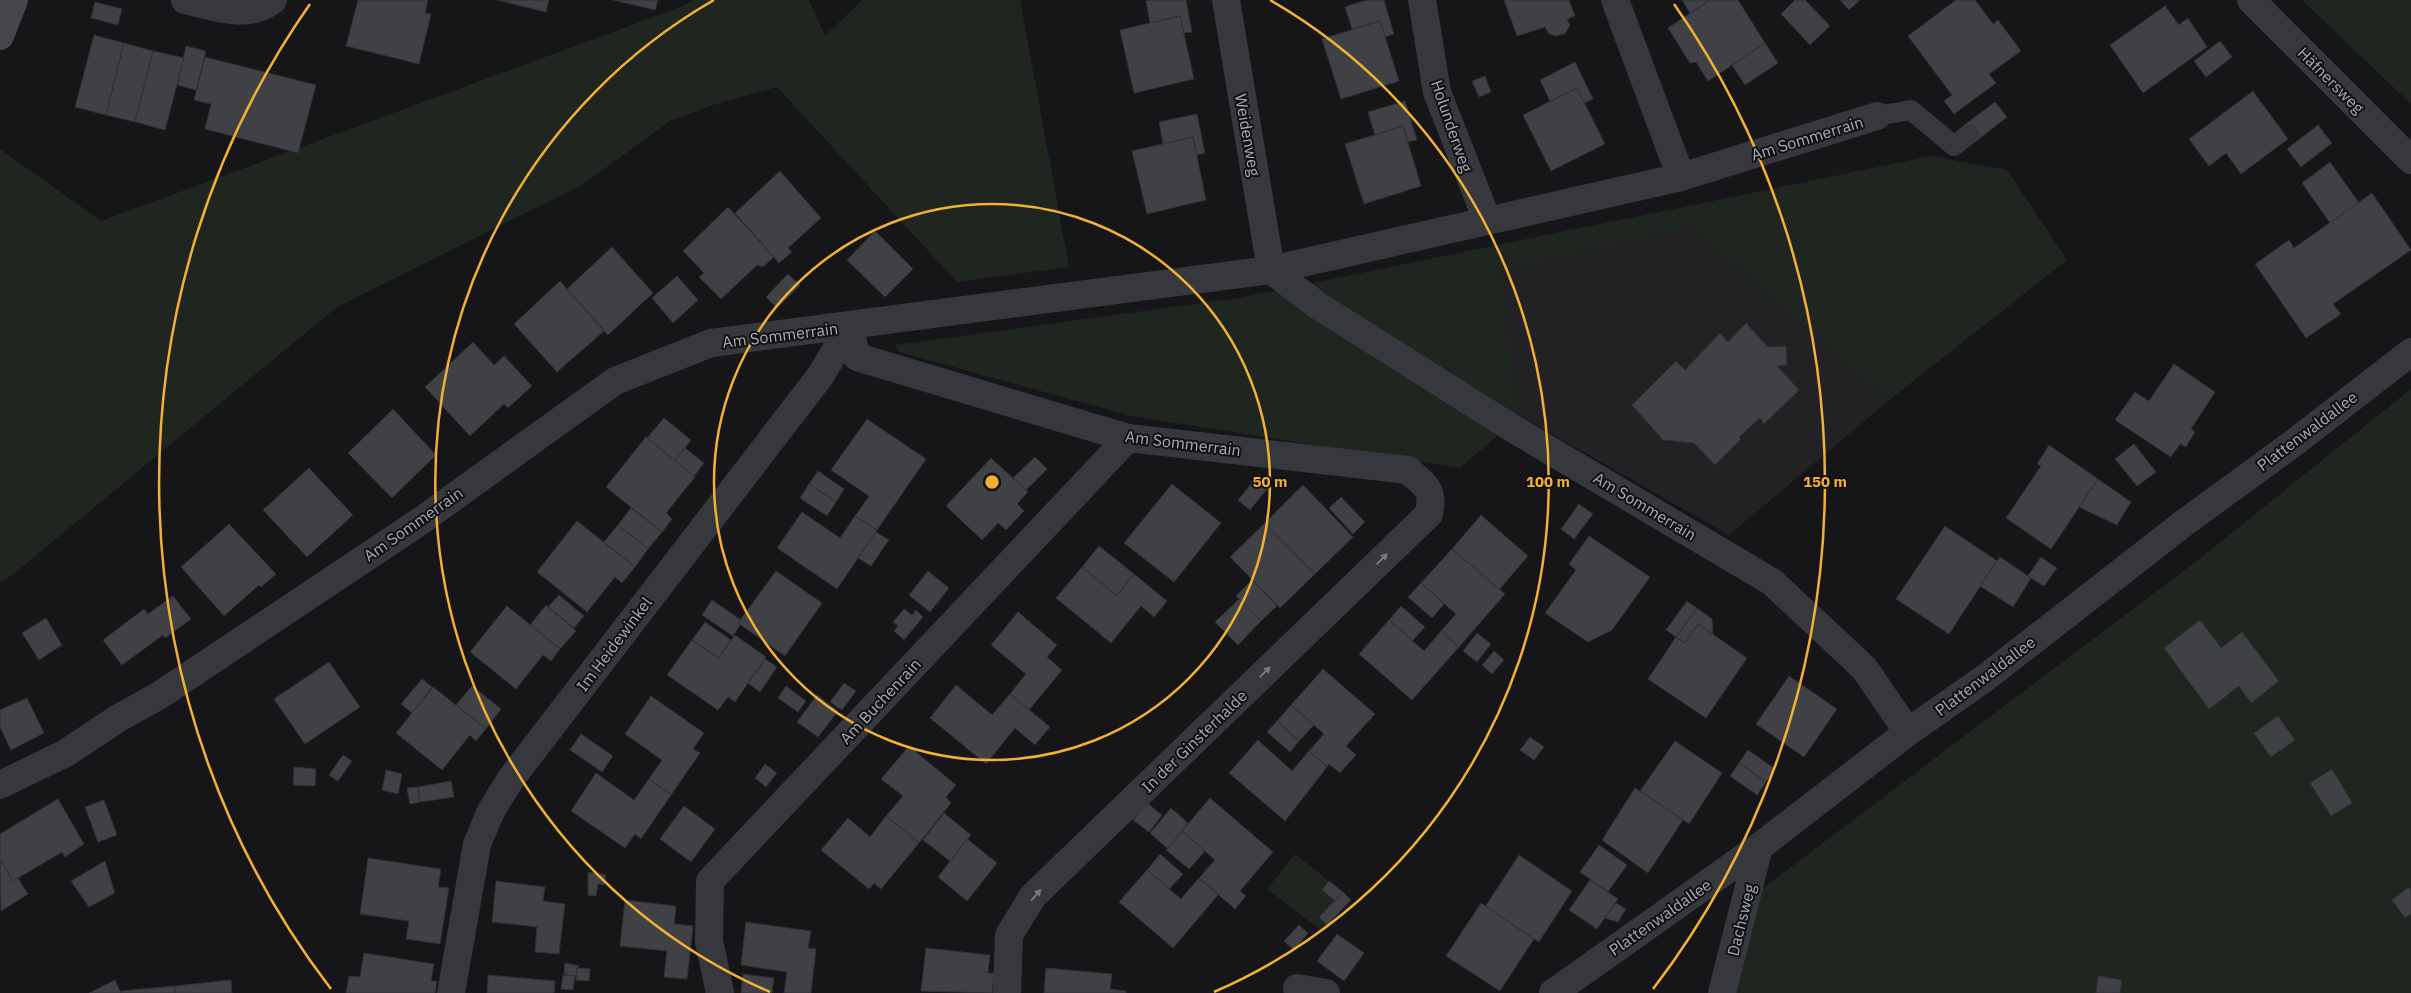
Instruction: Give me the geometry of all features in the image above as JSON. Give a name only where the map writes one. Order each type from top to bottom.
[{"type":"street","points":[[0,36],[14,0]]},
{"type":"street","points":[[185,0],[226,11],[263,8],[273,0]]},
{"type":"street","name":"Weidenweg","points":[[1226,0],[1271,270]]},
{"type":"street","name":"Holunderweg","points":[[1422,0],[1437,92],[1487,220]]},
{"type":"street","points":[[1615,0],[1681,177]]},
{"type":"street","name":"Häfnersweg","points":[[2251,0],[2411,160]]},
{"type":"street","name":"Am Sommerrain","points":[[0,785],[66,753],[117,719],[160,695],[422,520],[615,381],[711,344],[1271,270],[1681,177],[1877,116]]},
{"type":"street","name":"Am Sommerrain","points":[[1271,270],[1317,305],[1504,422],[1772,582],[1864,668],[1908,732]]},
{"type":"street","name":"Am Sommerrain","points":[[849,326],[857,357],[1128,438],[1408,470],[1427,487],[1432,498],[1428,514]]},
{"type":"street","name":"Im Heidewinkel","points":[[451,993],[477,844],[491,811],[516,772],[821,375],[849,326]]},
{"type":"street","name":"Plattenwaldallee","points":[[1553,993],[1759,847],[1908,732],[1986,678],[2184,523],[2411,352]]},
{"type":"street","name":"Am Buchenrain","points":[[720,993],[708,941],[710,881],[1128,438]]},
{"type":"street","name":"In der Ginsterhalde","points":[[1007,993],[1009,935],[1033,896],[1428,514]]},
{"type":"street","name":"Dachsweg","points":[[1722,993],[1759,847]]},
{"type":"street","points":[[1298,990],[1326,993]]},
{"type":"lane","points":[[1877,116],[1911,110],[1954,146],[1968,134]]},
{"type":"shaded area","points":[[693,0],[809,0],[825,36],[862,0],[1020,0],[1069,267],[957,282],[777,87],[716,104],[670,121],[582,185],[337,307],[11,576],[0,582],[0,149],[101,221],[683,6]]},
{"type":"shaded area","points":[[2302,0],[2411,0],[2411,104]]},
{"type":"shaded area","points":[[1932,156],[2007,170],[2067,260],[1888,401],[1691,227],[1499,272],[1520,416],[1460,468],[1132,416],[899,352],[895,345],[1239,298]]},
{"type":"shaded area","points":[[1691,227],[1888,401],[1729,535],[1520,416],[1498,272]]},
{"type":"shaded area","points":[[2411,389],[2411,993],[1731,993],[1755,894],[2198,560]]},
{"type":"shaded area","points":[[1295,854],[1329,881],[1323,891],[1335,901],[1320,917],[1327,925],[1322,931],[1267,889]]},
{"type":"building","points":[[358,0],[428,0],[425,13],[431,14],[419,64],[346,46]]},
{"type":"building","points":[[497,0],[549,0],[546,12]]},
{"type":"building","points":[[613,0],[658,0],[655,10]]},
{"type":"building","points":[[1186,0],[1192,32],[1184,33],[1180,16],[1150,23],[1146,1]]},
{"type":"building","points":[[1367,0],[1384,0],[1394,34],[1385,37],[1380,21],[1352,29],[1345,7]]},
{"type":"building","points":[[1504,0],[1569,0],[1575,16],[1567,19],[1570,25],[1565,34],[1555,36],[1548,33],[1545,27],[1517,36]]},
{"type":"building","points":[[1682,0],[1710,0],[1690,13]]},
{"type":"building","points":[[1710,0],[1738,0],[1765,43],[1708,81],[1696,62],[1690,63],[1668,28]]},
{"type":"building","points":[[1795,0],[1805,0],[1830,26],[1810,45],[1781,14]]},
{"type":"building","points":[[1840,0],[1860,0],[1849,10]]},
{"type":"building","points":[[1956,0],[1975,0],[1993,24],[1998,20],[2021,51],[1989,74],[1996,83],[1954,114],[1944,101],[1952,95],[1908,36]]},
{"type":"building","points":[[95,2],[122,9],[118,25],[91,18]]},
{"type":"building","points":[[2165,6],[2179,25],[2188,18],[2207,47],[2143,93],[2110,45]]},
{"type":"building","points":[[1180,16],[1194,79],[1134,93],[1120,30]]},
{"type":"building","points":[[1380,21],[1399,81],[1341,99],[1322,39]]},
{"type":"building","points":[[94,35],[124,43],[106,115],[75,107]]},
{"type":"building","points":[[2220,41],[2232,57],[2206,77],[2194,61]]},
{"type":"building","points":[[124,43],[153,51],[135,122],[106,115]]},
{"type":"building","points":[[1765,43],[1778,63],[1745,85],[1732,65]]},
{"type":"building","points":[[186,46],[206,51],[196,90],[177,85]]},
{"type":"building","points":[[153,51],[184,58],[165,130],[135,122]]},
{"type":"building","points":[[205,57],[316,85],[298,153],[205,129],[211,104],[194,100]]},
{"type":"building","points":[[1575,62],[1593,99],[1584,103],[1577,88],[1550,101],[1540,80]]},
{"type":"building","points":[[1485,76],[1491,92],[1479,97],[1472,81]]},
{"type":"building","points":[[1577,88],[1605,144],[1551,171],[1523,115]]},
{"type":"building","points":[[2253,91],[2288,139],[2241,174],[2226,153],[2209,166],[2189,139]]},
{"type":"building","points":[[1405,101],[1417,140],[1408,142],[1403,126],[1375,135],[1368,112]]},
{"type":"building","points":[[1995,102],[2007,117],[1975,142],[1963,126]]},
{"type":"building","points":[[1197,114],[1205,153],[1197,155],[1193,137],[1163,144],[1159,122]]},
{"type":"building","points":[[2318,125],[2332,143],[2301,167],[2287,149]]},
{"type":"building","points":[[1403,126],[1421,186],[1364,204],[1345,144]]},
{"type":"building","points":[[1193,137],[1206,200],[1147,214],[1132,151]]},
{"type":"building","points":[[2330,162],[2359,203],[2330,223],[2302,183]]},
{"type":"building","points":[[780,171],[821,218],[788,248],[792,252],[779,263],[735,213]]},
{"type":"building","points":[[2372,193],[2411,250],[2333,304],[2341,314],[2306,338],[2255,264],[2289,240],[2294,248]]},
{"type":"building","points":[[728,207],[774,257],[763,267],[757,265],[721,299],[699,277],[704,273],[683,251]]},
{"type":"building","points":[[875,231],[913,269],[885,297],[847,260]]},
{"type":"building","points":[[612,247],[653,293],[608,335],[567,289]]},
{"type":"building","points":[[788,274],[800,285],[777,308],[766,297]]},
{"type":"building","points":[[677,276],[698,300],[673,323],[652,298]]},
{"type":"building","points":[[560,281],[604,331],[557,372],[514,324]]},
{"type":"building","points":[[1746,323],[1768,347],[1786,346],[1787,365],[1777,366],[1799,390],[1764,424],[1760,418],[1739,437],[1741,439],[1715,465],[1694,443],[1663,440],[1632,405],[1676,361],[1685,370],[1720,333],[1728,342]]},
{"type":"building","points":[[473,342],[494,365],[504,356],[532,386],[508,408],[504,404],[470,436],[425,387]]},
{"type":"building","points":[[2174,364],[2215,392],[2191,429],[2195,432],[2186,447],[2180,444],[2171,457],[2115,420],[2135,392],[2149,401]]},
{"type":"building","points":[[393,409],[436,455],[392,498],[348,453]]},
{"type":"building","points":[[664,418],[691,440],[675,461],[647,438]]},
{"type":"building","points":[[867,419],[926,459],[877,530],[855,516],[869,496],[831,470]]},
{"type":"building","points":[[646,437],[695,477],[666,513],[672,519],[662,532],[606,487]]},
{"type":"building","points":[[2134,444],[2156,472],[2137,486],[2115,459]]},
{"type":"building","points":[[2049,445],[2098,479],[2051,549],[2006,518],[2041,466],[2037,464]]},
{"type":"building","points":[[685,448],[704,463],[694,476],[675,461]]},
{"type":"building","points":[[1035,457],[1047,469],[1025,491],[1013,478]]},
{"type":"building","points":[[991,458],[1028,492],[1017,504],[1024,511],[1006,530],[998,523],[982,540],[946,506]]},
{"type":"building","points":[[309,468],[353,515],[307,557],[263,510]]},
{"type":"building","points":[[818,471],[844,489],[836,502],[809,484]]},
{"type":"building","points":[[1259,474],[1271,484],[1250,510],[1238,500]]},
{"type":"building","points":[[2098,479],[2131,502],[2117,525],[2079,507]]},
{"type":"building","points":[[809,484],[836,502],[827,516],[800,498]]},
{"type":"building","points":[[1172,484],[1221,523],[1174,582],[1124,543]]},
{"type":"building","points":[[1303,485],[1353,537],[1315,574],[1265,523]]},
{"type":"building","points":[[1341,497],[1365,522],[1353,534],[1329,508]]},
{"type":"building","points":[[1579,504],[1593,514],[1574,539],[1561,529]]},
{"type":"building","points":[[631,508],[662,532],[648,549],[618,525]]},
{"type":"building","points":[[802,512],[840,538],[855,516],[877,530],[837,589],[777,548]]},
{"type":"building","points":[[1481,515],[1528,556],[1499,590],[1452,549]]},
{"type":"building","points":[[577,521],[635,567],[622,583],[615,577],[587,612],[537,572]]},
{"type":"building","points":[[1265,523],[1315,574],[1280,608],[1230,557]]},
{"type":"building","points":[[229,524],[276,574],[261,587],[259,585],[224,616],[181,567]]},
{"type":"building","points":[[618,525],[648,549],[635,567],[604,542]]},
{"type":"building","points":[[1945,526],[1997,561],[1949,634],[1896,599]]},
{"type":"building","points":[[876,532],[889,540],[871,566],[858,558]]},
{"type":"building","points":[[1589,536],[1650,577],[1612,630],[1588,642],[1545,613],[1576,570],[1569,564]]},
{"type":"building","points":[[1099,546],[1134,574],[1117,596],[1082,567]]},
{"type":"building","points":[[1452,549],[1505,594],[1459,647],[1441,631],[1456,614],[1421,583]]},
{"type":"building","points":[[2000,557],[2031,578],[2013,607],[1980,586]]},
{"type":"building","points":[[2041,557],[2057,568],[2044,586],[2028,576]]},
{"type":"building","points":[[1082,567],[1117,596],[1134,574],[1167,601],[1154,617],[1141,606],[1111,643],[1056,598]]},
{"type":"building","points":[[776,571],[822,603],[785,656],[738,623]]},
{"type":"building","points":[[928,571],[949,588],[930,612],[909,595]]},
{"type":"building","points":[[1252,580],[1277,606],[1261,621],[1236,596]]},
{"type":"building","points":[[1421,583],[1444,604],[1432,618],[1408,597]]},
{"type":"building","points":[[559,595],[584,616],[574,628],[548,607]]},
{"type":"building","points":[[173,596],[191,619],[165,638],[163,635],[122,665],[103,640],[144,609],[148,614]]},
{"type":"building","points":[[1239,599],[1261,621],[1238,645],[1215,622]]},
{"type":"building","points":[[712,600],[741,620],[733,636],[702,615]]},
{"type":"building","points":[[1687,601],[1697,608],[1676,637],[1666,630]]},
{"type":"building","points":[[546,605],[576,631],[560,649],[530,625]]},
{"type":"building","points":[[507,606],[560,649],[551,661],[543,655],[516,689],[470,652]]},
{"type":"building","points":[[1401,606],[1425,627],[1412,641],[1389,620]]},
{"type":"building","points":[[1697,608],[1712,619],[1713,635],[1698,624],[1685,643],[1676,637]]},
{"type":"building","points":[[904,609],[912,615],[916,610],[923,617],[904,640],[894,631],[898,626],[893,622]]},
{"type":"building","points":[[1018,612],[1057,645],[1047,657],[1062,670],[1029,710],[1010,694],[1026,674],[991,645]]},
{"type":"building","points":[[46,618],[62,645],[39,660],[22,633]]},
{"type":"building","points":[[1389,620],[1424,651],[1441,631],[1459,647],[1412,700],[1359,654]]},
{"type":"building","points":[[2200,620],[2221,648],[2242,632],[2279,681],[2251,703],[2239,686],[2209,709],[2164,648]]},
{"type":"building","points":[[705,622],[731,640],[718,658],[692,640]]},
{"type":"building","points":[[1698,624],[1747,658],[1706,718],[1648,679],[1676,637],[1685,643]]},
{"type":"building","points":[[1477,633],[1491,644],[1477,662],[1463,651]]},
{"type":"building","points":[[735,635],[766,657],[735,702],[728,697],[718,710],[667,675],[692,640],[718,658]]},
{"type":"building","points":[[1494,651],[1504,660],[1492,674],[1482,665]]},
{"type":"building","points":[[765,659],[777,667],[760,692],[748,683]]},
{"type":"building","points":[[329,662],[360,707],[305,744],[274,699]]},
{"type":"building","points":[[1323,669],[1375,714],[1346,746],[1356,755],[1340,773],[1329,764],[1327,767],[1309,751],[1324,734],[1291,705]]},
{"type":"building","points":[[1789,676],[1837,709],[1804,757],[1756,724]]},
{"type":"building","points":[[422,679],[432,687],[412,713],[401,704]]},
{"type":"building","points":[[844,683],[856,691],[842,710],[830,702]]},
{"type":"building","points":[[956,685],[992,715],[1010,694],[1050,727],[1035,745],[1015,728],[986,764],[930,718]]},
{"type":"building","points":[[472,686],[501,709],[486,729],[456,705]]},
{"type":"building","points":[[786,686],[806,701],[798,712],[778,698]]},
{"type":"building","points":[[433,687],[486,729],[476,741],[470,735],[442,770],[396,733]]},
{"type":"building","points":[[817,695],[838,711],[818,737],[797,722]]},
{"type":"building","points":[[651,696],[704,733],[693,749],[700,753],[671,795],[649,779],[662,760],[625,734]]},
{"type":"building","points":[[27,698],[44,733],[11,750],[0,727],[0,710]]},
{"type":"building","points":[[1291,705],[1314,725],[1299,741],[1277,721]]},
{"type":"building","points":[[2278,716],[2295,740],[2271,757],[2254,733]]},
{"type":"building","points":[[1277,721],[1299,741],[1290,752],[1267,732]]},
{"type":"building","points":[[581,734],[613,756],[602,772],[570,750]]},
{"type":"building","points":[[1530,737],[1544,747],[1534,760],[1520,750]]},
{"type":"building","points":[[1258,740],[1292,771],[1309,751],[1327,767],[1285,821],[1229,773]]},
{"type":"building","points":[[1675,741],[1722,773],[1689,824],[1640,791]]},
{"type":"building","points":[[909,746],[956,785],[946,797],[951,803],[919,843],[886,816],[903,796],[881,779]]},
{"type":"building","points":[[1748,750],[1775,769],[1766,782],[1739,763]]},
{"type":"building","points":[[343,755],[352,761],[338,781],[329,775]]},
{"type":"building","points":[[1739,763],[1766,782],[1757,795],[1730,776]]},
{"type":"building","points":[[765,764],[777,773],[766,787],[755,778]]},
{"type":"building","points":[[294,767],[316,769],[315,786],[293,785]]},
{"type":"building","points":[[2332,769],[2352,803],[2331,816],[2310,783]]},
{"type":"building","points":[[386,770],[402,774],[398,794],[382,790]]},
{"type":"building","points":[[596,773],[634,800],[649,779],[671,795],[641,839],[635,834],[625,848],[571,811]]},
{"type":"building","points":[[451,781],[454,797],[420,802],[418,787]]},
{"type":"building","points":[[418,787],[420,802],[410,804],[407,788]]},
{"type":"building","points":[[1635,788],[1683,820],[1648,873],[1602,840]]},
{"type":"building","points":[[1210,798],[1273,852],[1240,891],[1246,896],[1235,909],[1199,878],[1215,860],[1182,831]]},
{"type":"building","points":[[58,799],[84,844],[65,857],[62,852],[13,881],[0,858],[0,834]]},
{"type":"building","points":[[104,800],[117,835],[98,842],[85,807]]},
{"type":"building","points":[[1147,803],[1162,815],[1149,832],[1133,820]]},
{"type":"building","points":[[684,806],[715,829],[691,862],[660,839]]},
{"type":"building","points":[[1171,808],[1188,823],[1168,849],[1150,833]]},
{"type":"building","points":[[944,813],[971,835],[950,861],[923,840]]},
{"type":"building","points":[[886,816],[919,843],[881,889],[874,883],[869,889],[821,850],[848,818],[870,837]]},
{"type":"building","points":[[1182,831],[1205,851],[1189,869],[1166,850]]},
{"type":"building","points":[[967,839],[997,863],[967,901],[938,877]]},
{"type":"building","points":[[1599,845],[1627,865],[1608,892],[1580,872]]},
{"type":"building","points":[[1160,854],[1183,874],[1169,889],[1147,870]]},
{"type":"building","points":[[1519,855],[1572,891],[1539,942],[1485,907]]},
{"type":"building","points":[[0,858],[13,881],[18,878],[28,894],[1,911]]},
{"type":"building","points":[[368,858],[441,869],[438,887],[449,888],[440,944],[406,939],[409,921],[360,914]]},
{"type":"building","points":[[105,861],[115,893],[89,907],[71,881]]},
{"type":"building","points":[[1147,870],[1181,899],[1199,878],[1218,895],[1173,948],[1119,902]]},
{"type":"building","points":[[588,872],[606,875],[604,885],[598,884],[596,896],[588,895]]},
{"type":"building","points":[[1590,880],[1618,899],[1597,929],[1569,910]]},
{"type":"building","points":[[496,881],[545,887],[543,901],[565,904],[559,954],[535,952],[537,927],[492,922]]},
{"type":"building","points":[[1329,881],[1343,892],[1335,901],[1322,890]]},
{"type":"building","points":[[2409,887],[2411,890],[2411,914],[2405,918],[2392,900]]},
{"type":"building","points":[[1343,892],[1351,900],[1327,925],[1319,917]]},
{"type":"building","points":[[625,900],[676,906],[674,924],[693,926],[687,979],[664,977],[667,951],[620,946]]},
{"type":"building","points":[[1481,903],[1534,939],[1500,991],[1446,956]]},
{"type":"building","points":[[1616,903],[1626,909],[1618,922],[1605,918]]},
{"type":"building","points":[[746,922],[811,931],[808,948],[816,949],[811,993],[784,993],[787,972],[741,965]]},
{"type":"building","points":[[1299,925],[1308,933],[1294,950],[1284,941]]},
{"type":"building","points":[[1337,934],[1364,953],[1344,981],[1317,961]]},
{"type":"building","points":[[926,948],[990,955],[988,973],[994,973],[992,993],[921,991]]},
{"type":"building","points":[[364,953],[434,964],[431,981],[437,981],[435,993],[346,993],[349,976],[360,977]]},
{"type":"building","points":[[565,963],[579,966],[576,977],[564,974]]},
{"type":"building","points":[[577,968],[590,969],[589,981],[576,980]]},
{"type":"building","points":[[1046,968],[1112,974],[1110,989],[1126,991],[1126,993],[1044,993]]},
{"type":"building","points":[[743,974],[774,978],[772,993],[741,993]]},
{"type":"building","points":[[488,975],[555,981],[554,993],[487,993]]},
{"type":"building","points":[[563,975],[575,976],[573,990],[561,989]]},
{"type":"building","points":[[2098,976],[2122,980],[2120,993],[2096,993]]},
{"type":"building","points":[[115,980],[121,993],[89,993]]},
{"type":"building","points":[[231,980],[232,993],[175,993],[175,986]]},
{"type":"building","points":[[175,986],[175,993],[121,993],[121,991]]}]
